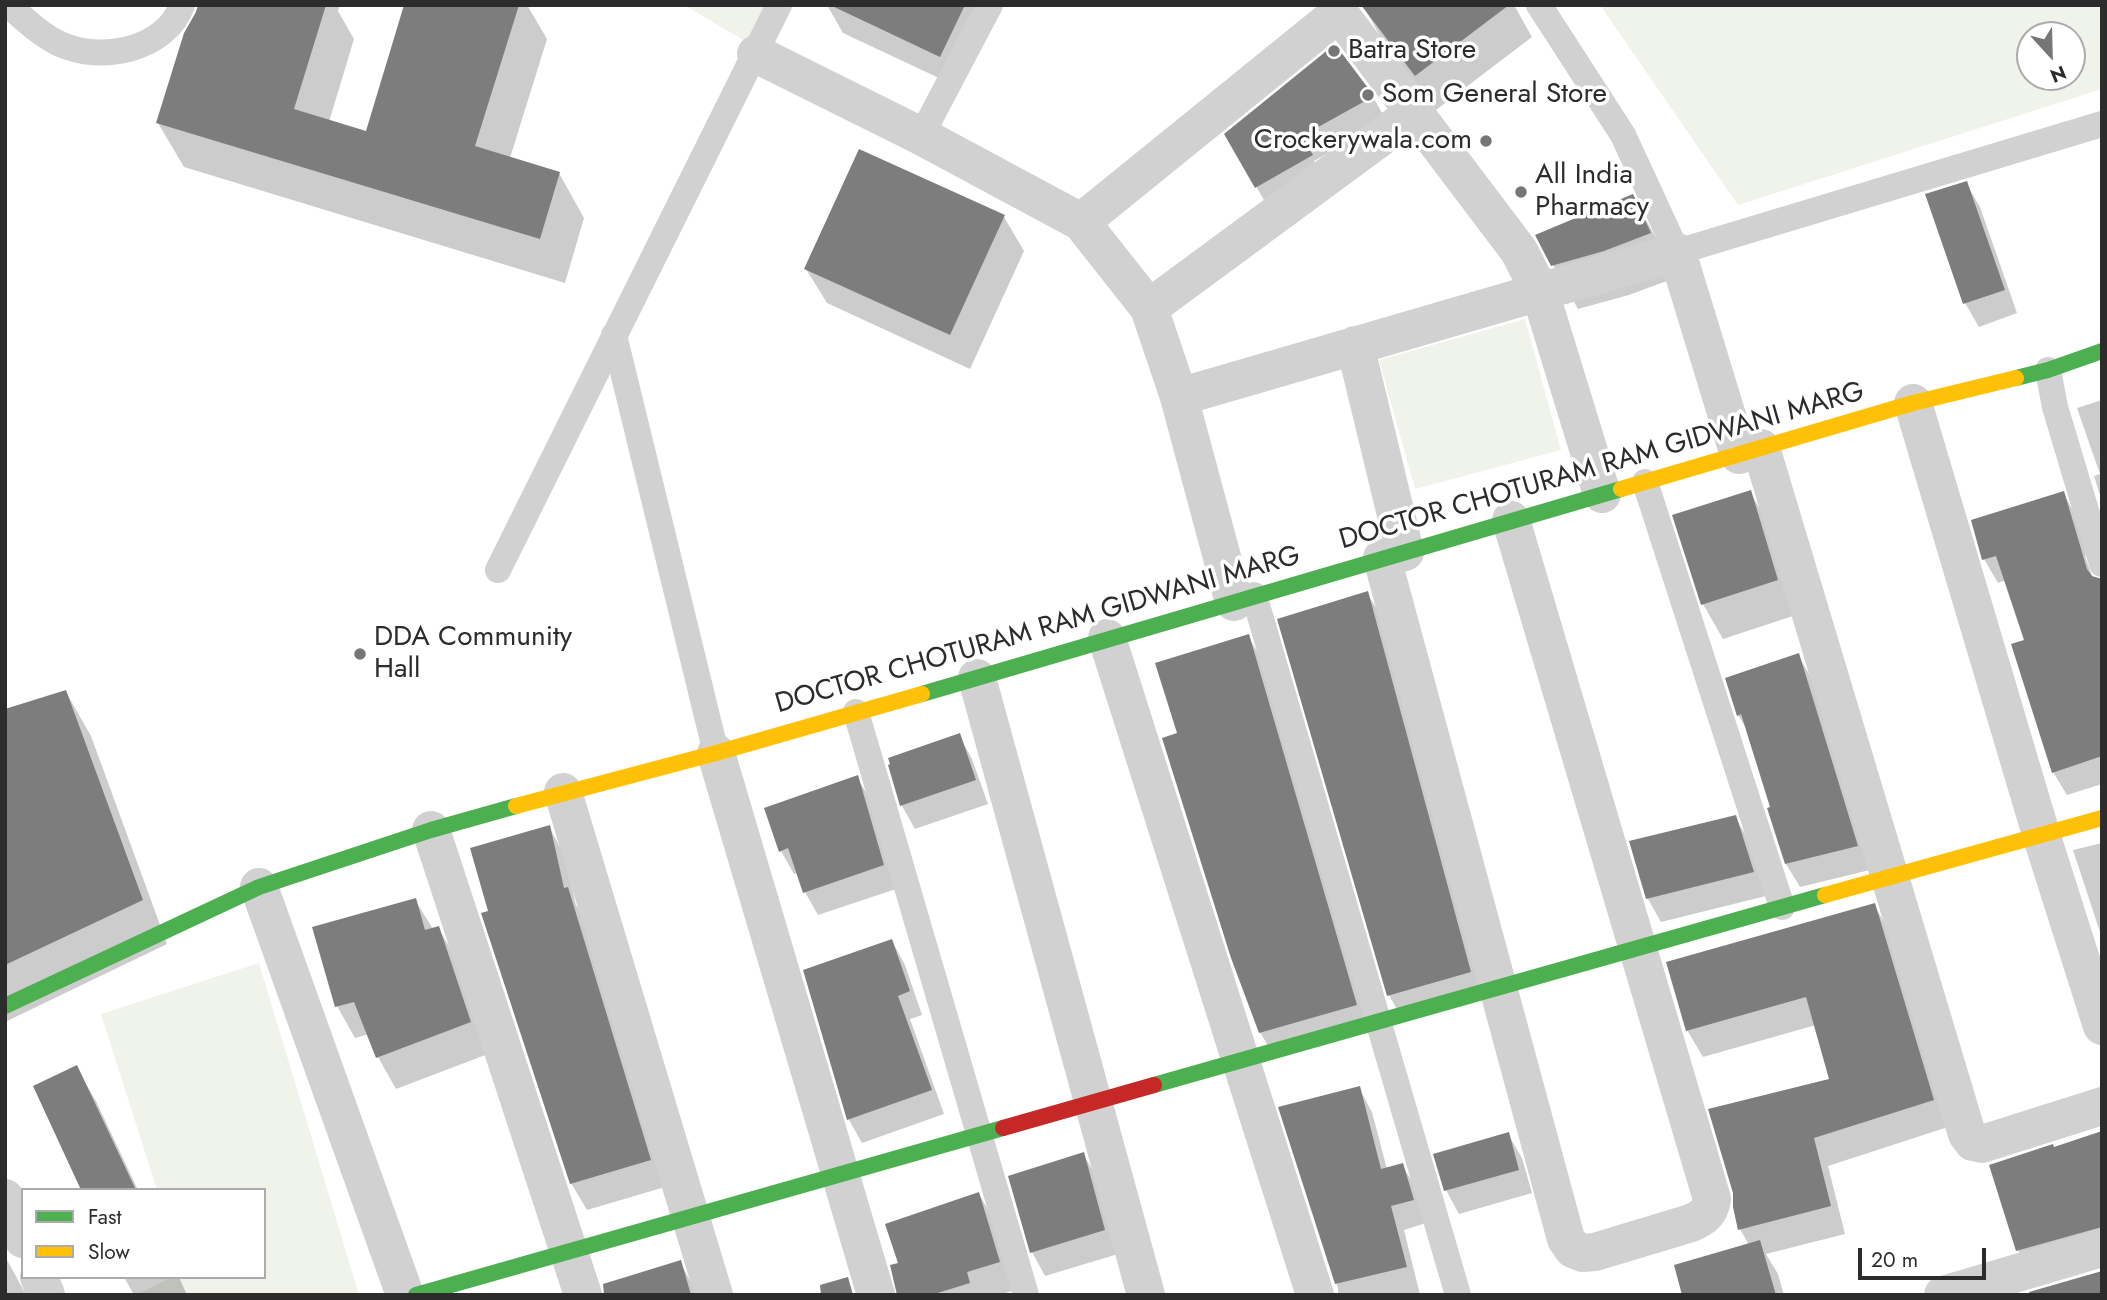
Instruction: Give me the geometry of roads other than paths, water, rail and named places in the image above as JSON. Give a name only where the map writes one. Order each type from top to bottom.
[{"type":"street","points":[[1081,222],[1339,13],[1519,251],[1540,292],[1602,494]]},
{"type":"street","points":[[755,54],[921,136],[1081,222],[1149,308],[1244,599]]},
{"type":"street","points":[[1149,308],[1415,112]]},
{"type":"street","points":[[1179,397],[1677,252],[1750,451],[1890,876],[1967,1134],[1973,1142],[1982,1144],[2102,1106]]},
{"type":"street","points":[[1355,345],[1394,555],[1498,988],[1566,1239],[1573,1249],[1583,1253],[1595,1252],[1692,1223],[1711,1210],[1712,1199],[1511,520]]},
{"type":"street","name":"DOCTOR CHOTURAM RAM GIDWANI MARG","points":[[5,1006],[259,887],[431,830],[563,792],[716,753],[1913,403],[2048,370],[2102,351]]},
{"type":"street","points":[[1913,403],[2041,834],[2102,1026]]},
{"type":"street","points":[[1107,638],[1315,1295]]},
{"type":"street","points":[[977,678],[1146,1295]]},
{"type":"street","points":[[716,753],[876,1295]]},
{"type":"street","points":[[563,792],[714,1295]]},
{"type":"street","points":[[416,1295],[2102,818]]},
{"type":"street","points":[[431,830],[583,1295]]},
{"type":"street","points":[[259,887],[405,1295]]},
{"type":"street","points":[[5,1198],[21,1234]]},
{"type":"street","points":[[1943,1295],[2102,1248]]},
{"type":"lane","points":[[8,5],[41,32],[61,44],[82,51],[110,52],[128,49],[166,31],[178,17],[182,5]]},
{"type":"lane","points":[[498,570],[779,5]]},
{"type":"lane","points":[[921,136],[990,5]]},
{"type":"lane","points":[[1539,5],[1623,135],[1677,252],[2102,124]]},
{"type":"lane","points":[[614,335],[716,753]]},
{"type":"lane","points":[[2048,370],[2055,407],[2102,564]]},
{"type":"lane","points":[[1645,482],[1782,907]]},
{"type":"lane","points":[[1244,599],[1379,1021],[1458,1295]]},
{"type":"lane","points":[[856,712],[1026,1295]]},
{"type":"place","name":"Batra Store","points":[[1334,51]]},
{"type":"place","name":"Som General Store","points":[[1368,95]]},
{"type":"place","name":"Crockerywala.com","points":[[1486,141]]},
{"type":"place","name":"All India Pharmacy","points":[[1521,192]]},
{"type":"place","name":"DDA Community Hall","points":[[360,654]]}]
